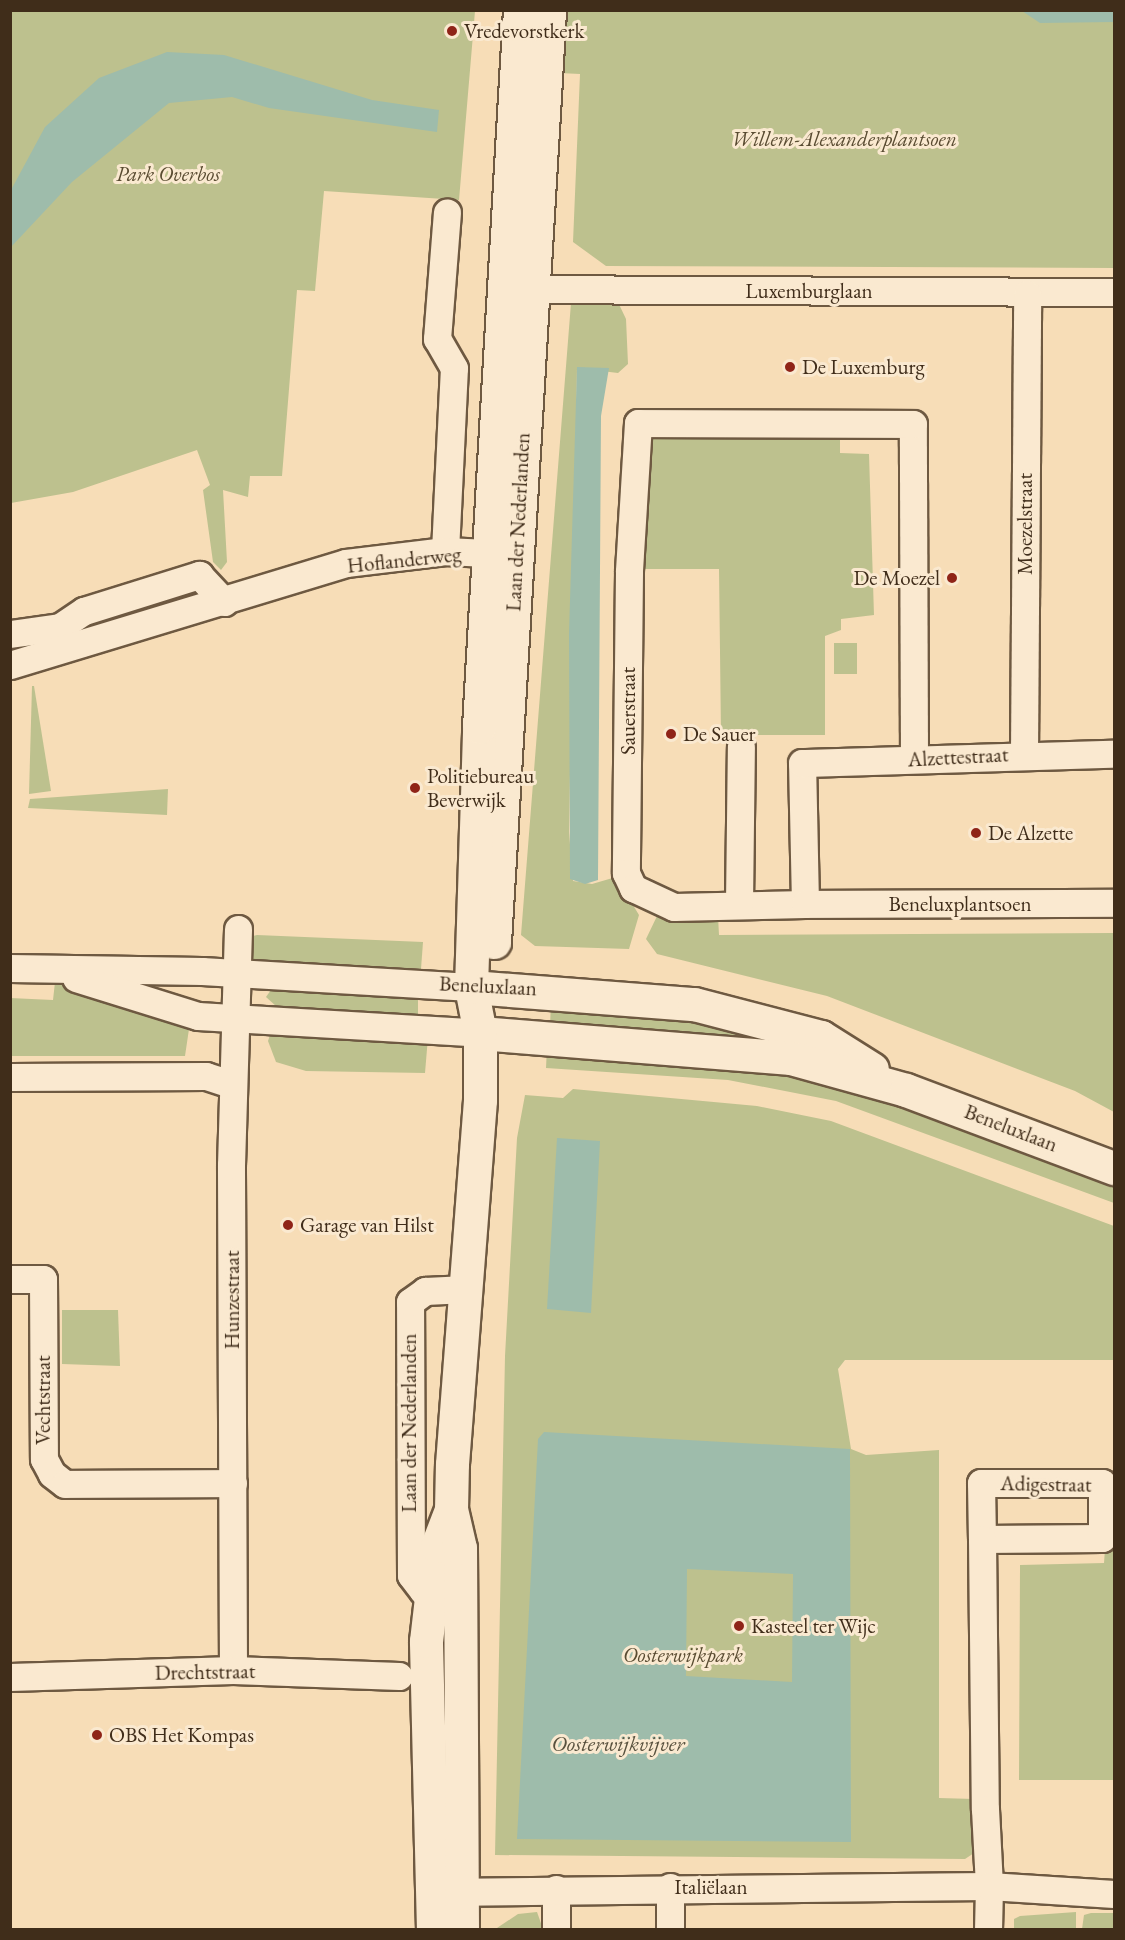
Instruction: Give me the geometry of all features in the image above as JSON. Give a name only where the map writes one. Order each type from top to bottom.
[{"type":"main road","name":"Laan der Nederlanden","points":[[462,1929],[447,1892],[426,1641],[446,1593],[437,1546],[451,1510],[465,1289],[476,1179],[481,988],[518,289],[520,10]]},
{"type":"main road","name":"Laan der Nederlanden","points":[[518,289],[549,10]]},
{"type":"main road","name":"Beneluxlaan","points":[[481,988],[694,1004],[821,1037],[906,1090]]},
{"type":"main road","name":"Beneluxlaan","points":[[480,1033],[791,1058],[906,1090],[1114,1168]]},
{"type":"main road","name":"Laan der Nederlanden","points":[[434,1929],[447,1892]]},
{"type":"street","points":[[445,551],[454,368],[437,339],[447,212]]},
{"type":"street","name":"Luxemburglaan","points":[[518,289],[1027,294],[1114,292]]},
{"type":"street","name":"Moezelstraat","points":[[1024,754],[1027,294]]},
{"type":"street","name":"Sauerstraat","points":[[805,904],[739,903],[674,907],[633,888],[626,873],[629,572],[638,423],[913,424],[914,759]]},
{"type":"street","name":"Hoflanderweg","points":[[10,665],[224,602],[346,563],[445,551],[503,554]]},
{"type":"street","points":[[10,633],[60,627],[84,611],[199,575],[224,602]]},
{"type":"street","points":[[739,903],[741,747]]},
{"type":"street","name":"Alzettestraat","points":[[805,904],[802,763],[1024,754],[1114,754]]},
{"type":"street","name":"Beneluxplantsoen","points":[[805,904],[1114,903]]},
{"type":"street","name":"Hunzestraat","points":[[233,1670],[233,1085],[237,1017],[238,929]]},
{"type":"street","name":"Beneluxlaan","points":[[10,968],[481,988]]},
{"type":"street","name":"Beneluxlaan","points":[[50,970],[198,1017],[237,1017],[480,1033]]},
{"type":"street","points":[[10,1077],[206,1076],[233,1085]]},
{"type":"street","name":"Vechtstraat","points":[[10,1279],[42,1279],[44,1459],[52,1474],[65,1484],[233,1483]]},
{"type":"street","name":"Laan der Nederlanden","points":[[446,1593],[423,1591],[411,1575],[407,1465],[410,1302],[425,1291],[465,1289]]},
{"type":"street","name":"Adigestraat","points":[[982,1539],[1102,1538],[1102,1483],[981,1483],[982,1539],[989,1886]]},
{"type":"street","name":"Drechtstraat","points":[[10,1677],[233,1670],[399,1676]]},
{"type":"street","points":[[988,1929],[989,1886]]},
{"type":"street","name":"Italiëlaan","points":[[447,1892],[670,1887],[989,1886],[1114,1894]]},
{"type":"street","points":[[670,1887],[670,1929]]},
{"type":"street","points":[[556,1889],[556,1929]]},
{"type":"green space","name":"Willem-Alexanderplantsoen","points":[[563,10],[1114,11],[1114,268],[606,266],[573,242],[580,74],[559,73]]},
{"type":"green space","name":"Park Overbos","points":[[11,11],[475,11],[459,200],[324,191],[315,291],[297,290],[282,476],[250,476],[248,497],[223,490],[227,562],[221,570],[213,562],[203,490],[210,485],[197,450],[73,492],[11,503]]},
{"type":"green space","points":[[616,298],[626,319],[628,364],[618,373],[577,368],[569,832],[573,881],[592,884],[616,877],[639,915],[629,949],[535,946],[521,935],[571,303]]},
{"type":"green space","points":[[644,428],[840,429],[840,453],[869,454],[874,615],[841,619],[841,630],[825,636],[825,735],[721,735],[719,569],[639,569]]},
{"type":"green space","points":[[834,643],[857,643],[857,674],[834,674]]},
{"type":"green space","points":[[32,686],[34,686],[51,791],[29,794]]},
{"type":"green space","points":[[168,789],[167,815],[28,808],[30,799]]},
{"type":"green space","points":[[658,914],[718,916],[719,935],[1114,933],[1114,1112],[1075,1091],[827,996],[657,954],[646,939]]},
{"type":"green space","points":[[257,935],[423,942],[421,969],[254,960],[247,956],[249,937]]},
{"type":"green space","points":[[55,982],[189,1029],[185,1056],[11,1056],[10,998],[53,1000]]},
{"type":"green space","points":[[273,987],[418,997],[418,1017],[277,1007],[266,997]]},
{"type":"green space","points":[[551,1001],[675,1013],[828,1054],[550,1027]]},
{"type":"green space","points":[[272,1029],[428,1037],[425,1073],[306,1071],[276,1062],[268,1041]]},
{"type":"green space","points":[[547,1047],[707,1056],[868,1089],[1114,1180],[1114,1203],[836,1101],[728,1080],[546,1068]]},
{"type":"green space","name":"Oosterwijkpark","points":[[573,1089],[757,1106],[831,1121],[1114,1226],[1114,1360],[845,1360],[838,1369],[851,1449],[866,1455],[939,1450],[939,1798],[974,1799],[974,1853],[965,1859],[495,1855],[505,1356],[517,1138],[525,1095],[563,1098]]},
{"type":"green space","points":[[62,1310],[118,1310],[120,1366],[62,1364]]},
{"type":"green space","points":[[1114,1545],[1114,1780],[1019,1780],[1020,1565],[1104,1563],[1105,1549]]},
{"type":"green space","points":[[537,1912],[543,1929],[494,1930],[518,1914]]},
{"type":"green space","points":[[1076,1912],[1076,1929],[1014,1929],[1014,1919],[1020,1916]]},
{"type":"green space","points":[[1114,1913],[1114,1929],[1082,1929],[1084,1915]]},
{"type":"water","points":[[1022,11],[1114,11],[1114,22],[1040,23]]},
{"type":"water","points":[[167,52],[224,55],[372,100],[439,110],[437,132],[269,108],[232,97],[169,103],[72,182],[11,247],[11,190],[45,127],[99,78]]},
{"type":"water","points":[[577,367],[609,368],[601,416],[598,880],[585,884],[570,879],[569,634]]},
{"type":"water","points":[[557,1138],[600,1141],[591,1313],[547,1309]]},
{"type":"water","name":"Oosterwijkvijver","points":[[544,1432],[850,1449],[851,1842],[517,1839],[538,1439]],"holes":[[[687,1569],[793,1574],[792,1682],[686,1676]]]},
{"type":"place","name":"Vredevorstkerk","points":[[452,31]]},
{"type":"place","name":"De Luxemburg","points":[[790,367]]},
{"type":"place","name":"De Moezel","points":[[952,578]]},
{"type":"place","name":"De Sauer","points":[[671,734]]},
{"type":"place","name":"Politiebureau Beverwijk","points":[[415,788]]},
{"type":"place","name":"De Alzette","points":[[976,833]]},
{"type":"place","name":"Garage van Hilst","points":[[288,1225]]},
{"type":"place","name":"Kasteel ter Wijc","points":[[739,1626]]},
{"type":"place","name":"OBS Het Kompas","points":[[97,1735]]}]
